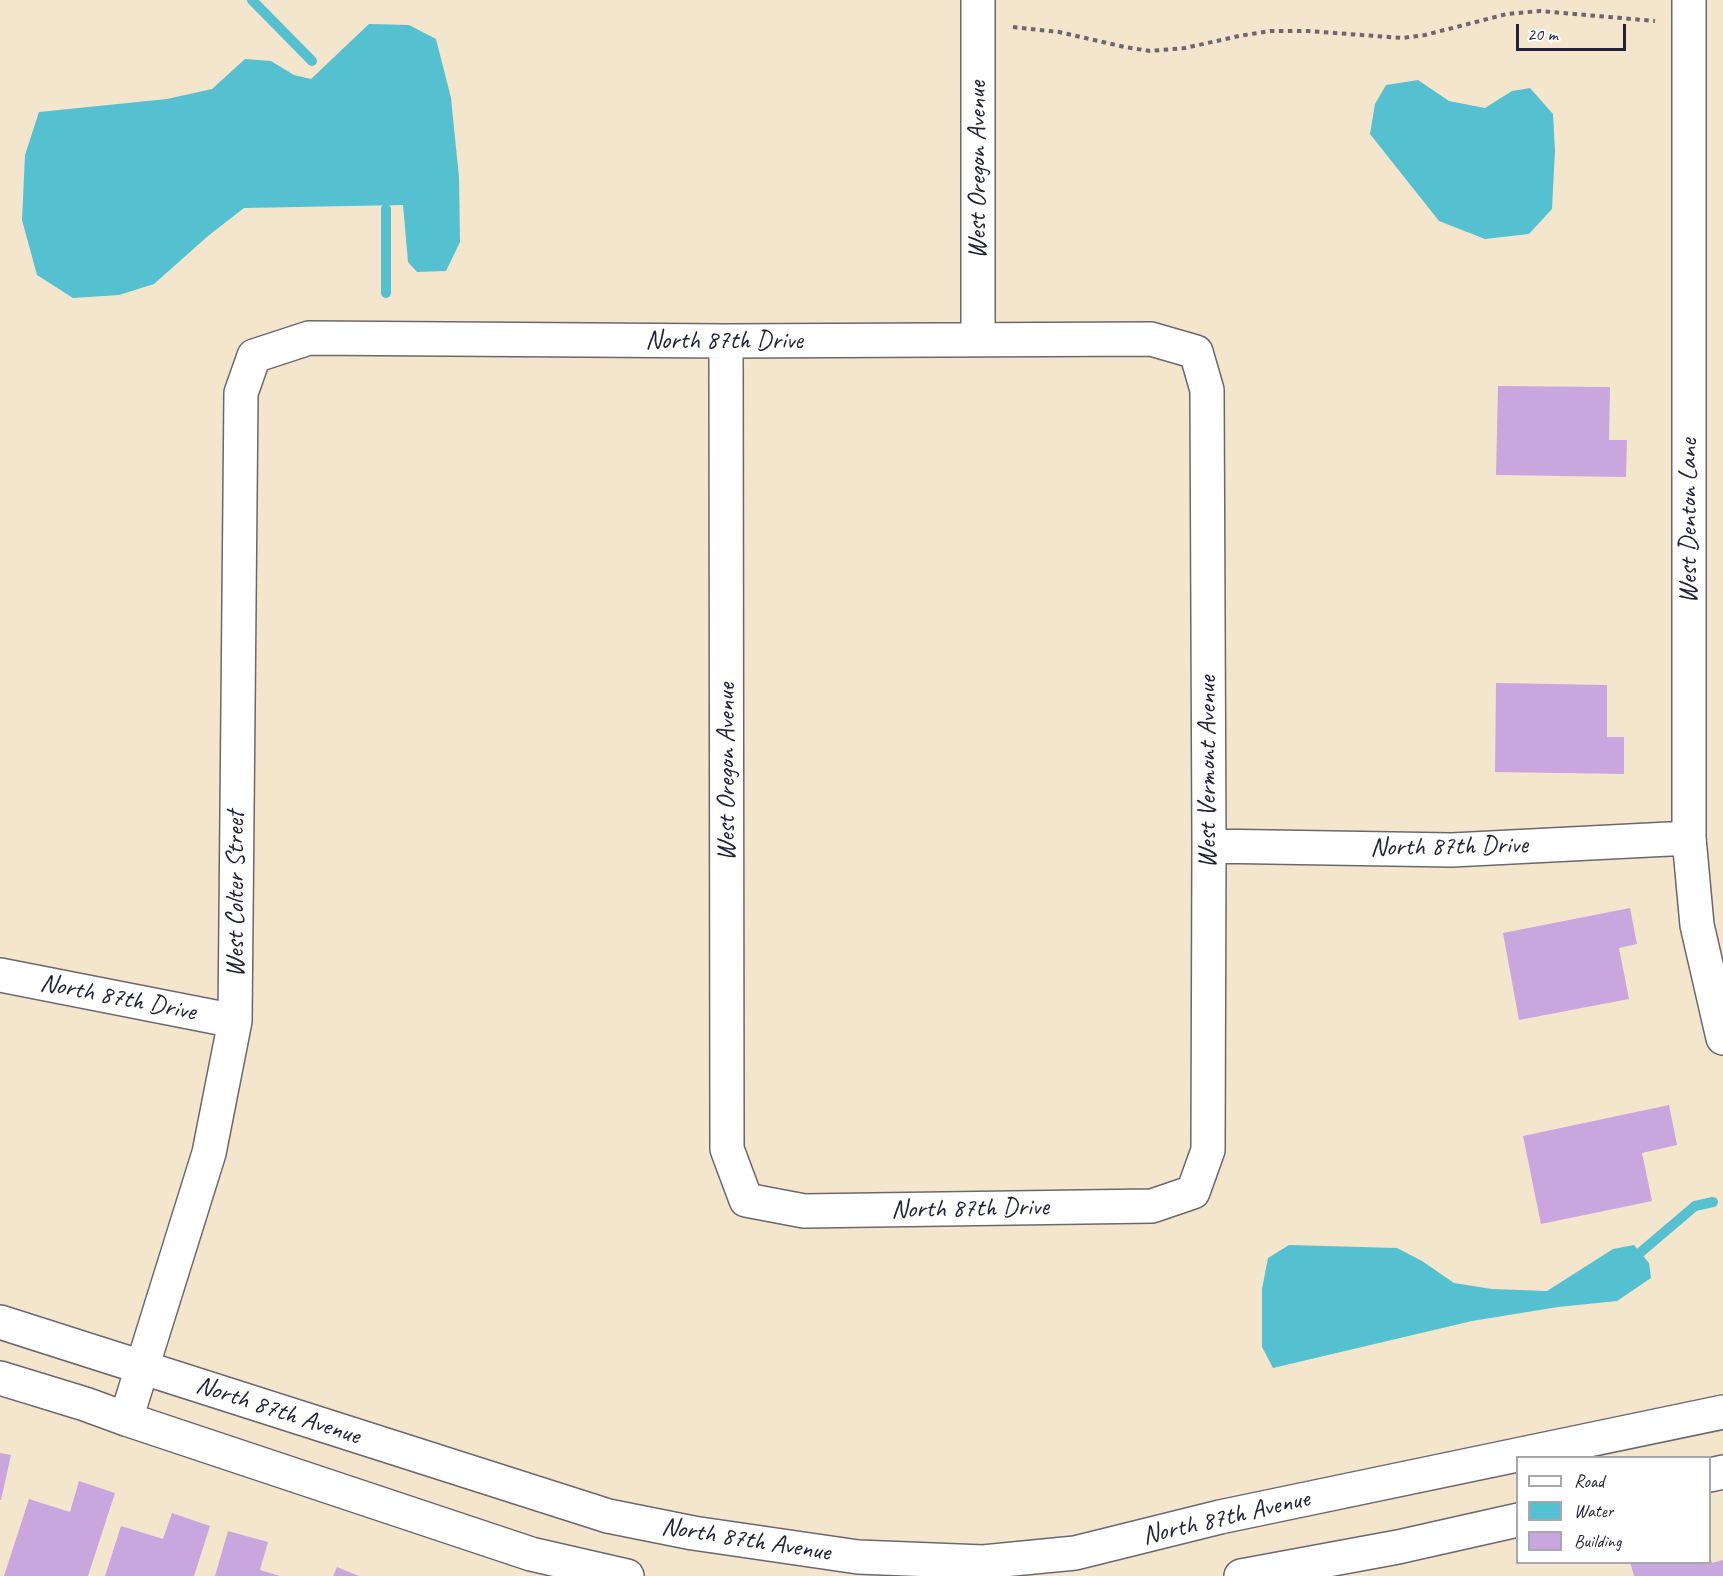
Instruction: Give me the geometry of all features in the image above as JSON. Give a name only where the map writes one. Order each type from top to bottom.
[{"type":"street","name":"West Oregon Avenue","points":[[978,0],[978,340]]},
{"type":"street","name":"West Denton Lane","points":[[1689,0],[1689,838],[1697,925],[1723,1038]]},
{"type":"street","name":"North 87th Drive","points":[[254,356],[309,338],[726,341],[1151,339],[1196,352]]},
{"type":"street","name":"West Oregon Avenue","points":[[726,341],[727,1149],[746,1200]]},
{"type":"street","name":"West Vermont Avenue","points":[[1193,1192],[1208,1150],[1207,390],[1196,352]]},
{"type":"street","name":"West Colter Street","points":[[126,1419],[209,1153],[235,1021],[241,393],[254,356]]},
{"type":"street","name":"North 87th Drive","points":[[1209,846],[1452,850],[1689,838]]},
{"type":"street","name":"North 87th Drive","points":[[0,975],[235,1021]]},
{"type":"street","name":"North 87th Drive","points":[[746,1200],[804,1210],[1152,1206],[1193,1192]]},
{"type":"street","name":"North 87th Avenue","points":[[0,1322],[608,1516],[858,1566],[983,1562],[1075,1553],[1220,1517],[1723,1412]]},
{"type":"street","points":[[0,1378],[86,1404],[531,1554],[627,1576]]},
{"type":"street","points":[[1241,1576],[1398,1547],[1516,1520]]},
{"type":"path","points":[[1007,27],[1059,32],[1150,51],[1185,48],[1270,31],[1308,31],[1402,38],[1425,35],[1507,14],[1539,11],[1658,21]]},
{"type":"water","points":[[369,24],[409,25],[436,39],[451,98],[459,177],[460,242],[446,271],[417,272],[408,262],[403,205],[244,208],[208,236],[154,284],[119,295],[73,298],[37,275],[22,220],[25,155],[39,112],[167,99],[212,89],[245,59],[271,61],[294,75],[311,79]]},
{"type":"water","points":[[1418,80],[1449,101],[1485,108],[1512,91],[1530,88],[1553,114],[1555,150],[1552,209],[1529,234],[1485,239],[1439,221],[1370,134],[1375,104],[1386,85]]},
{"type":"water","points":[[1289,1245],[1397,1248],[1422,1261],[1454,1283],[1492,1289],[1547,1291],[1613,1249],[1634,1245],[1649,1263],[1651,1278],[1617,1301],[1558,1307],[1472,1321],[1273,1368],[1262,1347],[1262,1289],[1268,1258]]},
{"type":"building","points":[[1498,386],[1610,387],[1609,440],[1627,440],[1626,477],[1496,475]]},
{"type":"building","points":[[1496,683],[1607,685],[1607,737],[1624,737],[1624,774],[1495,772]]},
{"type":"building","points":[[1630,908],[1637,944],[1619,948],[1629,999],[1519,1020],[1503,933]]},
{"type":"building","points":[[1669,1105],[1677,1145],[1642,1153],[1652,1201],[1541,1224],[1523,1136]]},
{"type":"building","points":[[0,1453],[11,1455],[1,1500],[0,1500]]},
{"type":"building","points":[[79,1481],[115,1493],[88,1576],[4,1576],[29,1499],[70,1512]]},
{"type":"building","points":[[172,1513],[210,1526],[194,1576],[105,1576],[121,1526],[163,1539]]},
{"type":"building","points":[[228,1531],[268,1542],[260,1570],[280,1576],[215,1576]]},
{"type":"building","points":[[1711,1560],[1712,1563],[1723,1560],[1723,1576],[1634,1576],[1631,1564],[1711,1564]]},
{"type":"building","points":[[337,1567],[359,1576],[333,1576]]},
{"type":"waterway","points":[[252,0],[312,61]]},
{"type":"waterway","points":[[386,209],[386,293]]},
{"type":"waterway","points":[[1635,1257],[1695,1206],[1713,1202]]}]
